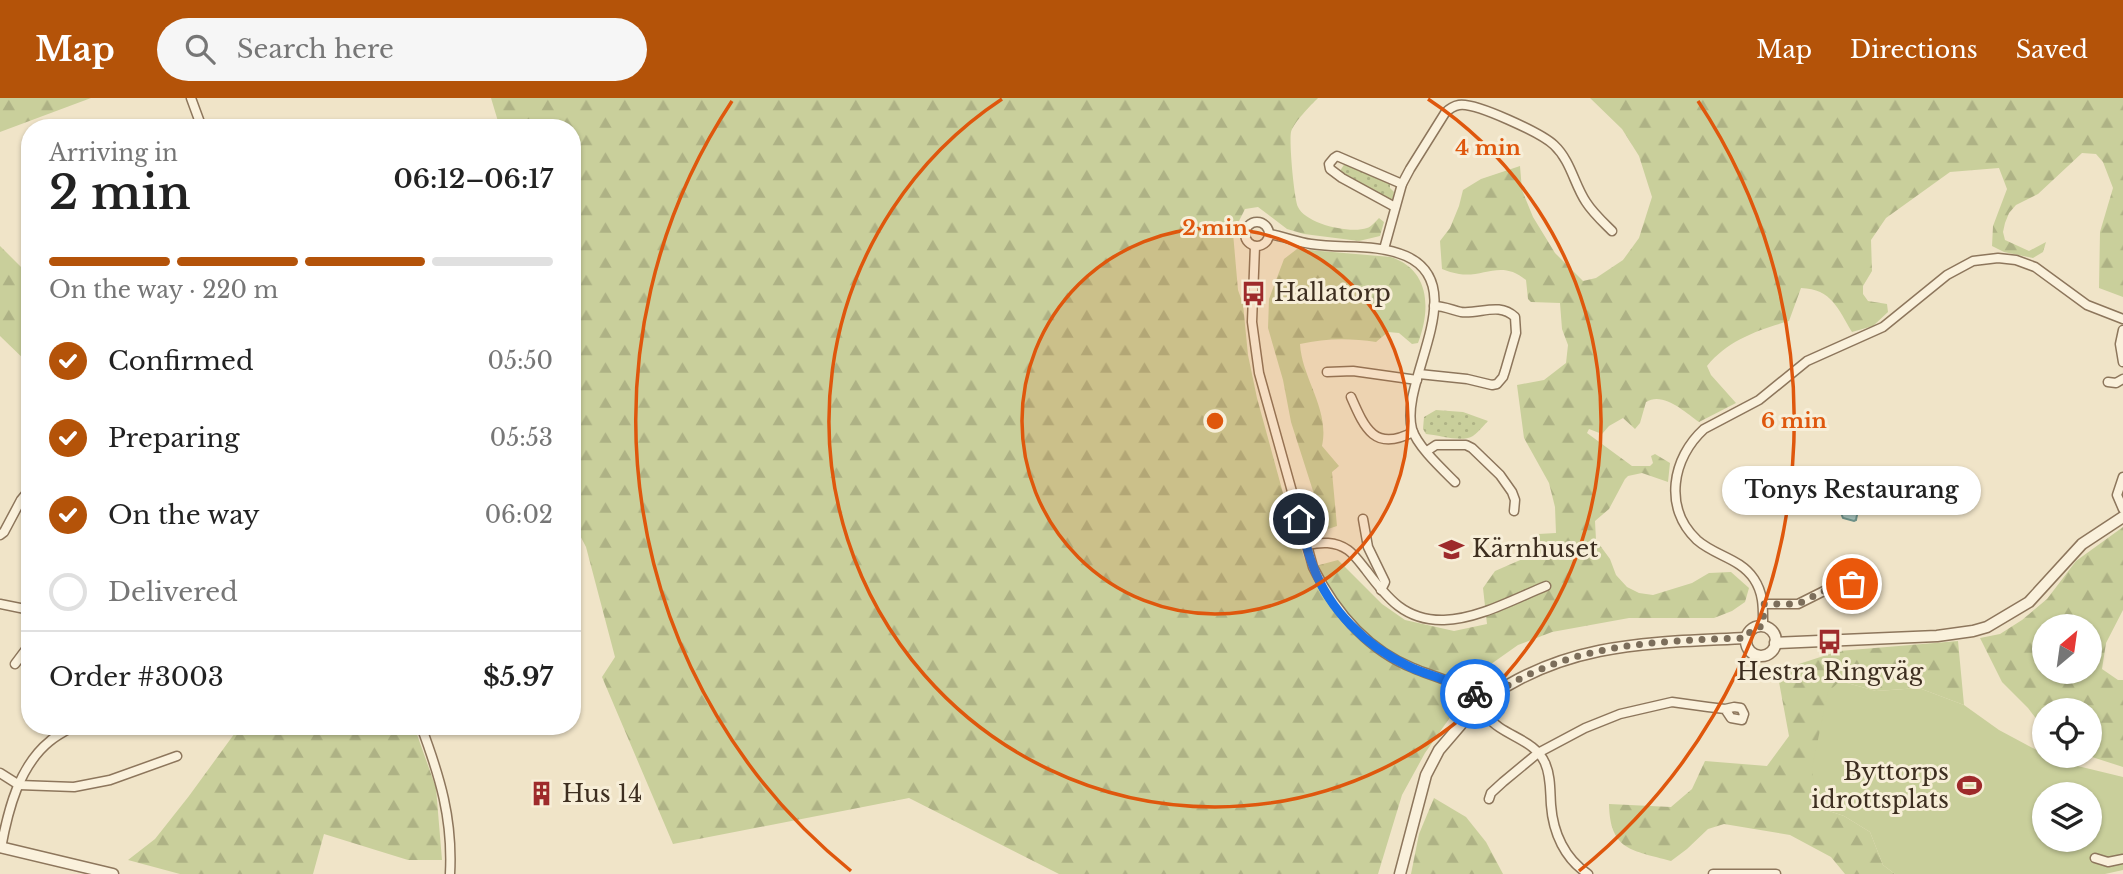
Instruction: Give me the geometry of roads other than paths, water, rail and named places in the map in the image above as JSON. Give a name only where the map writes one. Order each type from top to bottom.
[{"type":"street","points":[[191,98],[199,119]]},
{"type":"street","points":[[1384,249],[1402,184],[1409,169],[1445,113],[1457,102],[1489,112],[1530,131],[1554,146],[1568,164],[1586,202],[1612,231]]},
{"type":"street","points":[[1395,207],[1342,178],[1330,169],[1329,164],[1337,156],[1402,184]]},
{"type":"street","points":[[1254,222],[1263,223],[1269,234],[1266,243],[1255,246],[1248,243],[1246,231],[1254,222]]},
{"type":"street","points":[[1269,234],[1310,244],[1384,249],[1405,256],[1424,271],[1431,286],[1434,306],[1410,410],[1413,432],[1455,482]]},
{"type":"street","points":[[1255,246],[1252,322],[1259,373],[1313,567],[1326,593],[1349,624],[1387,654],[1409,667],[1452,682],[1470,696]]},
{"type":"street","points":[[1763,626],[1764,604],[1758,585],[1749,572],[1734,560],[1698,541],[1678,508],[1674,485],[1677,472],[1685,454],[1704,429],[1759,400],[1807,361],[1883,327],[1947,275],[1973,261],[1998,258],[2016,260],[2035,267],[2087,305],[2123,319]]},
{"type":"street","points":[[1327,372],[1353,371],[1460,378],[1492,385],[1497,383],[1503,377],[1516,332],[1515,317],[1504,310],[1461,312],[1434,306]]},
{"type":"street","points":[[2123,330],[2120,344],[2123,362]]},
{"type":"street","points":[[2108,382],[2116,383],[2123,379]]},
{"type":"street","points":[[1351,397],[1370,433],[1379,439],[1400,439],[1413,432]]},
{"type":"street","points":[[1427,451],[1436,446],[1466,445],[1472,448],[1500,475],[1512,492],[1515,500],[1514,511]]},
{"type":"street","points":[[2123,477],[2118,495],[2123,509]]},
{"type":"street","points":[[0,535],[21,500]]},
{"type":"street","points":[[1775,643],[1937,636],[1973,631],[1987,626],[2029,602],[2082,544],[2123,517]]},
{"type":"street","points":[[1363,519],[1368,547],[1384,582],[1381,590]]},
{"type":"street","points":[[1307,545],[1327,542],[1349,550],[1390,600],[1423,618],[1441,620],[1472,615],[1546,586]]},
{"type":"street","points":[[1764,604],[1798,604],[1844,581],[1852,584],[1860,596]]},
{"type":"street","points":[[0,604],[21,608]]},
{"type":"street","points":[[1763,626],[1772,631],[1775,643],[1770,652],[1757,655],[1749,649],[1746,638],[1752,629],[1763,626]]},
{"type":"street","points":[[1488,698],[1528,674],[1580,655],[1660,641],[1746,638]]},
{"type":"street","points":[[15,664],[21,656]]},
{"type":"street","points":[[1479,694],[1488,698],[1491,707],[1487,716],[1478,719],[1469,715],[1465,707],[1470,696],[1479,694]]},
{"type":"street","points":[[1489,799],[1491,793],[1538,753],[1585,728],[1620,714],[1672,702],[1725,709]]},
{"type":"street","points":[[1400,874],[1426,775],[1438,751],[1469,715]]},
{"type":"street","points":[[1487,716],[1498,727],[1538,753],[1545,762],[1556,832],[1568,857],[1588,874]]},
{"type":"street","points":[[60,735],[49,742],[29,764],[13,800],[0,848],[113,874]]},
{"type":"street","points":[[424,735],[449,816],[450,874]]},
{"type":"street","points":[[0,773],[19,785],[74,787],[110,780],[177,756]]},
{"type":"street","points":[[2095,859],[2108,862],[2123,858]]},
{"type":"street","points":[[1713,874],[1774,874]]},
{"type":"water","points":[[1836,471],[1850,476],[1859,487],[1861,500],[1854,521],[1843,518],[1832,489]]},
{"type":"place","name":"Hallatorp","points":[[1254,293]]},
{"type":"place","name":"Kärnhuset","points":[[1452,549]]},
{"type":"place","name":"Tonys Restaurang","points":[[1852,584]]},
{"type":"place","name":"Hestra Ringväg","points":[[1830,641]]},
{"type":"place","name":"Byttorps idrottsplats","points":[[1969,786]]},
{"type":"place","name":"Hus 14","points":[[542,794]]}]
